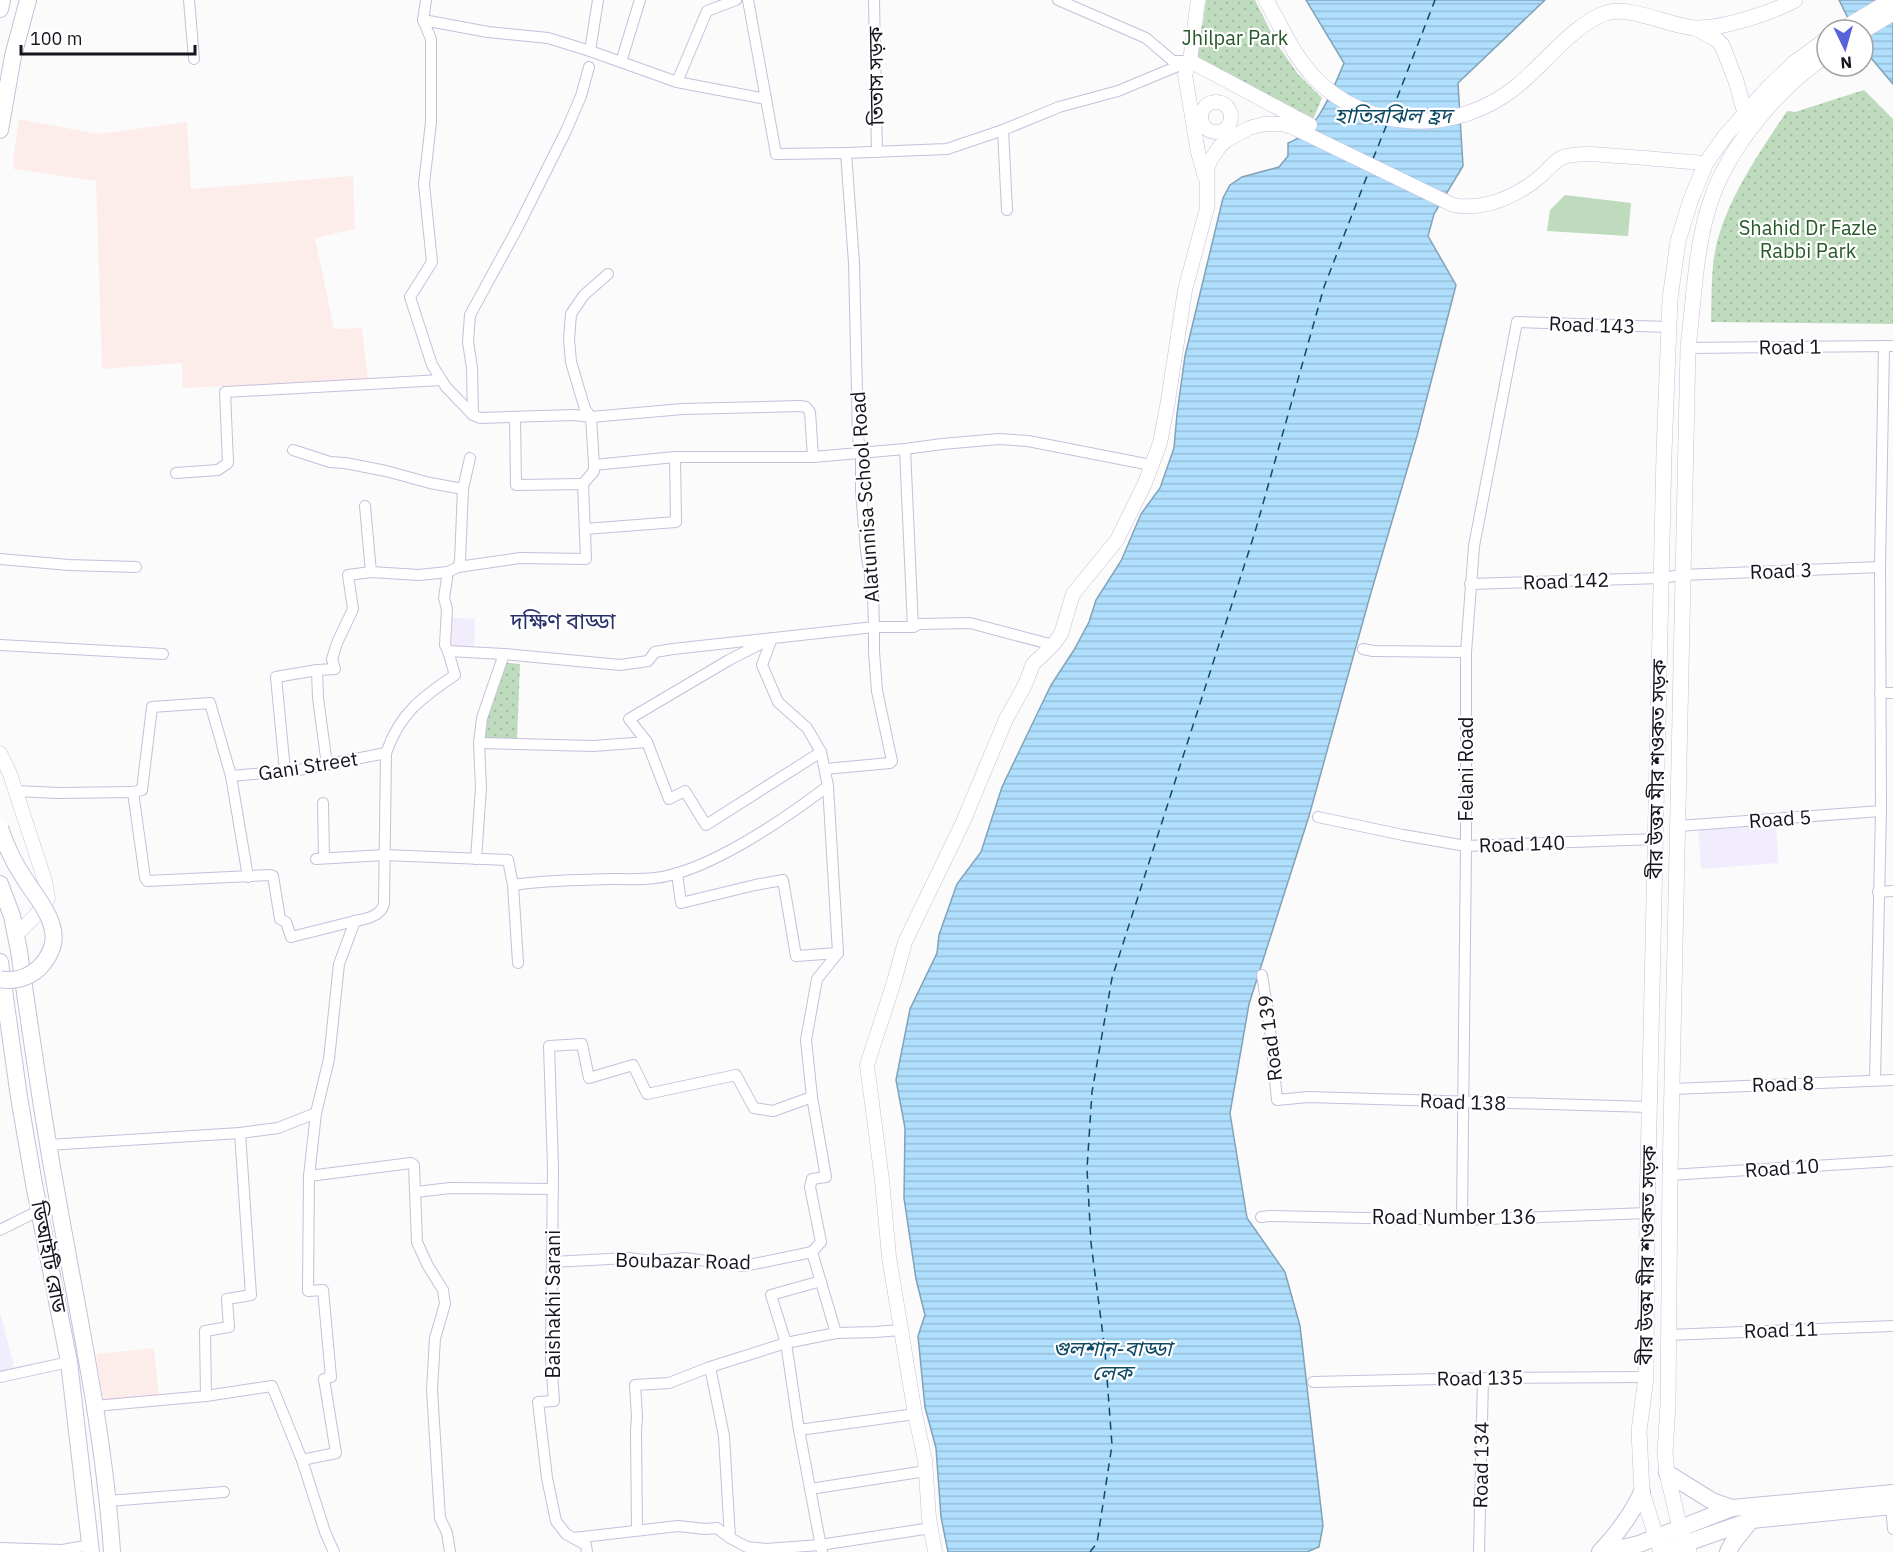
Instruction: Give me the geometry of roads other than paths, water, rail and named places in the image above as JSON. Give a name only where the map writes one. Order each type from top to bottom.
[{"type":"main road","points":[[0,9],[2,0]]},
{"type":"main road","points":[[0,130],[13,56],[28,0]]},
{"type":"main road","points":[[1266,0],[1297,55],[1325,88],[1363,111],[1396,120],[1438,120],[1469,114],[1503,97],[1569,38],[1605,13],[1623,11],[1695,28],[1716,39],[1722,45],[1750,118]]},
{"type":"main road","points":[[1695,28],[1719,26],[1795,0]]},
{"type":"main road","points":[[1860,18],[1890,0]]},
{"type":"main road","points":[[1875,25],[1893,14]]},
{"type":"main road","name":"বীর উত্তম মীর শওকত সড়ক","points":[[1685,1541],[1667,1473],[1665,1454],[1668,1424],[1670,1175],[1688,348],[1700,248],[1710,203],[1750,118],[1794,63],[1815,48]]},
{"type":"main road","name":"বীর উত্তম মীর শওকত সড়ক","points":[[1660,1548],[1642,1492],[1639,1431],[1646,1377],[1649,1107],[1668,327],[1678,241],[1691,199],[1706,163],[1725,136],[1815,64]]},
{"type":"main road","points":[[0,828],[12,857],[48,918],[53,931],[51,951],[41,966],[28,976],[19,979],[2,994]]},
{"type":"main road","name":"ডিআইটি রোড","points":[[0,884],[12,916],[16,935],[48,1145],[94,1406],[108,1501],[112,1549]]},
{"type":"main road","name":"ডিআইটি রোড","points":[[0,963],[2,994],[19,1097],[69,1362],[91,1549]]},
{"type":"main road","points":[[1649,1107],[1673,1089]]},
{"type":"main road","points":[[1667,1473],[1712,1501],[1732,1508],[1892,1502]]},
{"type":"main road","points":[[1602,1552],[1632,1514],[1642,1492]]},
{"type":"main road","points":[[1602,1552],[1639,1544],[1660,1548],[1752,1520],[1892,1502]]},
{"type":"main road","points":[[1685,1541],[1732,1508]]},
{"type":"main road","points":[[1728,1552],[1752,1520]]},
{"type":"main road","points":[[91,1549],[112,1549]]},
{"type":"street","points":[[189,0],[194,59]]},
{"type":"street","points":[[426,0],[423,20],[431,39],[431,122],[424,184],[432,262],[410,297],[432,365],[441,380],[473,415],[480,418],[574,415],[591,417],[683,409],[800,406],[810,412],[813,457]]},
{"type":"street","points":[[590,51],[598,0]]},
{"type":"street","points":[[621,62],[640,0]]},
{"type":"street","points":[[677,82],[706,11],[736,0]]},
{"type":"street","points":[[748,0],[776,154],[947,149],[1003,130],[1059,107],[1118,92],[1190,61]]},
{"type":"street","name":"তিতাস সড়ক","points":[[874,0],[877,152]]},
{"type":"street","points":[[1058,0],[1146,39],[1173,61],[1190,61],[1240,88],[1289,121],[1467,208],[1509,197],[1543,175],[1556,161],[1570,155],[1706,163]]},
{"type":"street","points":[[1198,0],[1190,61],[1185,75],[1197,117],[1198,152],[1208,187]]},
{"type":"street","points":[[423,20],[488,32],[548,38],[677,82],[766,99]]},
{"type":"street","points":[[473,415],[472,368],[468,342],[470,315],[518,227],[566,131],[581,96],[589,67]]},
{"type":"street","points":[[1227,106],[1240,88]]},
{"type":"street","points":[[935,1552],[925,1460],[915,1414],[889,1257],[882,1180],[867,1065],[905,942],[963,822],[1006,719],[1034,664],[1061,634],[1073,594],[1117,540],[1137,501],[1160,443],[1185,290],[1207,208],[1207,170],[1210,161],[1229,132],[1230,113],[1227,106],[1213,103],[1206,106],[1197,117]]},
{"type":"street","points":[[1197,117],[1206,128],[1229,132],[1289,121]]},
{"type":"street","points":[[1003,130],[1006,210]]},
{"type":"street","name":"Alatunnisa School Road","points":[[448,651],[621,665],[648,661],[655,652],[673,649],[874,627],[873,595],[866,551],[861,490],[854,263],[846,153]]},
{"type":"street","points":[[285,771],[276,677],[335,669],[332,659],[353,609],[348,574],[371,572],[419,575],[520,558],[586,559],[583,484],[594,471],[594,465],[591,417],[585,409],[571,362],[571,314],[584,295],[608,274]]},
{"type":"street","name":"Road 143","points":[[1517,322],[1668,327]]},
{"type":"street","name":"Felani Road","points":[[1462,1220],[1465,1103],[1466,652],[1470,584],[1474,546],[1517,322]]},
{"type":"street","points":[[1875,1080],[1881,811],[1880,567],[1888,346]]},
{"type":"street","name":"Road 1","points":[[1688,348],[1888,346]]},
{"type":"street","points":[[176,473],[218,470],[228,463],[225,392],[441,380]]},
{"type":"street","points":[[515,417],[516,485],[583,484]]},
{"type":"street","points":[[594,465],[675,457],[813,457],[1008,440],[1028,441],[1151,465]]},
{"type":"street","points":[[905,449],[913,627]]},
{"type":"street","points":[[293,450],[330,462],[386,471],[463,489]]},
{"type":"street","points":[[585,529],[676,522],[675,457]]},
{"type":"street","points":[[16,791],[133,792],[147,880],[273,876],[280,919],[286,922],[291,937],[365,920],[383,910],[386,753],[392,734],[406,713],[455,675],[445,645],[447,609],[444,598],[453,570],[460,561],[463,489],[470,458]]},
{"type":"street","points":[[365,506],[371,572]]},
{"type":"street","points":[[0,559],[69,565],[136,567]]},
{"type":"street","name":"Road 3","points":[[1661,578],[1682,575],[1880,567]]},
{"type":"street","name":"Road 142","points":[[1470,584],[1661,578]]},
{"type":"street","points":[[825,769],[892,761],[877,691],[874,627],[970,623],[1053,645]]},
{"type":"street","points":[[772,638],[729,660],[629,719],[647,742],[669,799],[684,791],[706,825],[821,752]]},
{"type":"street","points":[[772,638],[762,665],[778,702],[807,728],[821,752],[828,786],[838,953],[818,979],[806,1040],[812,1097],[826,1177],[812,1179],[810,1187],[820,1242],[812,1252],[836,1333]]},
{"type":"street","points":[[0,645],[163,654]]},
{"type":"street","points":[[1363,649],[1466,652]]},
{"type":"street","points":[[476,859],[482,788],[479,743],[482,718],[504,654]]},
{"type":"street","points":[[317,670],[318,698],[327,765]]},
{"type":"street","points":[[1880,693],[1893,693]]},
{"type":"street","name":"Gani Street","points":[[133,792],[142,790],[153,707],[210,704],[231,776],[248,877]]},
{"type":"street","points":[[479,743],[593,746],[647,742]]},
{"type":"street","points":[[0,753],[16,791],[45,881],[48,899],[16,935]]},
{"type":"street","name":"Gani Street","points":[[231,776],[327,765],[386,753]]},
{"type":"street","points":[[513,885],[549,880],[656,878],[677,873],[718,857],[790,813],[828,786]]},
{"type":"street","points":[[322,802],[320,859],[384,855],[508,860],[513,885],[518,963]]},
{"type":"street","name":"Road 5","points":[[1678,826],[1881,811]]},
{"type":"street","name":"Road 140","points":[[1318,817],[1466,846],[1656,839]]},
{"type":"street","points":[[677,873],[681,903],[783,880],[796,956],[838,953]]},
{"type":"street","points":[[1878,892],[1893,891]]},
{"type":"street","points":[[302,1460],[336,1453],[324,1379],[331,1377],[323,1290],[308,1291],[309,1176],[316,1113],[329,1059],[339,964],[355,921]]},
{"type":"street","name":"Road 139","points":[[1262,975],[1269,1019],[1276,1100]]},
{"type":"street","name":"Baishakhi Sarani","points":[[586,1549],[567,1534],[556,1521],[547,1478],[538,1402],[554,1401],[551,1359],[553,1189],[549,1046],[582,1044],[589,1078],[633,1065],[647,1094],[736,1075],[754,1108],[772,1111],[812,1097]]},
{"type":"street","name":"Road 8","points":[[1673,1089],[1893,1080]]},
{"type":"street","name":"Road 138","points":[[1276,1100],[1308,1097],[1649,1107]]},
{"type":"street","points":[[48,1145],[240,1133],[278,1128],[316,1113]]},
{"type":"street","points":[[206,1396],[205,1331],[229,1327],[227,1299],[251,1295],[240,1133]]},
{"type":"street","name":"Road 10","points":[[1670,1175],[1893,1161]]},
{"type":"street","points":[[309,1176],[414,1165],[417,1242],[443,1290],[445,1304],[435,1338],[432,1390],[440,1518],[447,1533],[450,1552]]},
{"type":"street","points":[[416,1192],[450,1188],[553,1189]]},
{"type":"street","points":[[0,1230],[40,1210]]},
{"type":"street","name":"Road Number 136","points":[[1261,1217],[1462,1220],[1647,1213]]},
{"type":"street","name":"Boubazar Road","points":[[552,1262],[628,1258],[653,1261],[685,1258],[744,1266],[812,1252]]},
{"type":"street","points":[[821,1281],[771,1295],[786,1343],[821,1549]]},
{"type":"street","name":"Road 11","points":[[1668,1335],[1893,1326]]},
{"type":"street","points":[[637,1530],[636,1431],[638,1417],[635,1385],[669,1383],[710,1367],[786,1343],[836,1333],[901,1330]]},
{"type":"street","points":[[0,1377],[69,1362]]},
{"type":"street","points":[[710,1367],[724,1436],[730,1538]]},
{"type":"street","name":"Road 135","points":[[1313,1382],[1646,1377]]},
{"type":"street","name":"Road 134","points":[[1479,1552],[1483,1378]]},
{"type":"street","points":[[94,1406],[206,1396],[272,1386],[302,1460],[334,1552]]},
{"type":"street","points":[[799,1430],[915,1414]]},
{"type":"street","points":[[810,1489],[926,1471]]},
{"type":"street","points":[[108,1501],[224,1492]]},
{"type":"street","points":[[1892,1502],[1893,1528]]},
{"type":"street","points":[[574,1538],[678,1526],[717,1528],[747,1547],[821,1549],[931,1528]]},
{"type":"street","points":[[0,1548],[61,1551],[91,1549]]},
{"type":"water","name":"গুলশান-বাড্ডা লেক","points":[[1306,0],[1545,0],[1458,83],[1463,166],[1434,214],[1428,236],[1456,285],[1417,436],[1309,816],[1249,1004],[1230,1113],[1247,1218],[1285,1272],[1300,1326],[1323,1526],[1319,1547],[1307,1552],[948,1552],[941,1517],[936,1448],[925,1407],[918,1336],[925,1315],[916,1279],[904,1198],[905,1128],[896,1080],[910,1009],[937,953],[939,935],[957,884],[981,852],[1002,787],[1051,685],[1074,650],[1089,622],[1096,600],[1121,561],[1141,514],[1160,488],[1174,448],[1185,356],[1223,198],[1230,185],[1242,177],[1279,167],[1288,156],[1288,143],[1307,130],[1323,109],[1344,63]]},
{"type":"water","points":[[1839,0],[1893,0],[1893,84],[1875,63],[1875,18],[1848,18]]},
{"type":"district","name":"দক্ষিণ বাড্ডা","points":[[563,621]]},
{"type":"park label","name":"Jhilpar Park","points":[[1235,38]]},
{"type":"park label","name":"Shahid Dr Fazle Rabbi Park","points":[[1808,240]]},
{"type":"water label","name":"হাতিরঝিল হ্রদ","points":[[1393,116]]}]
